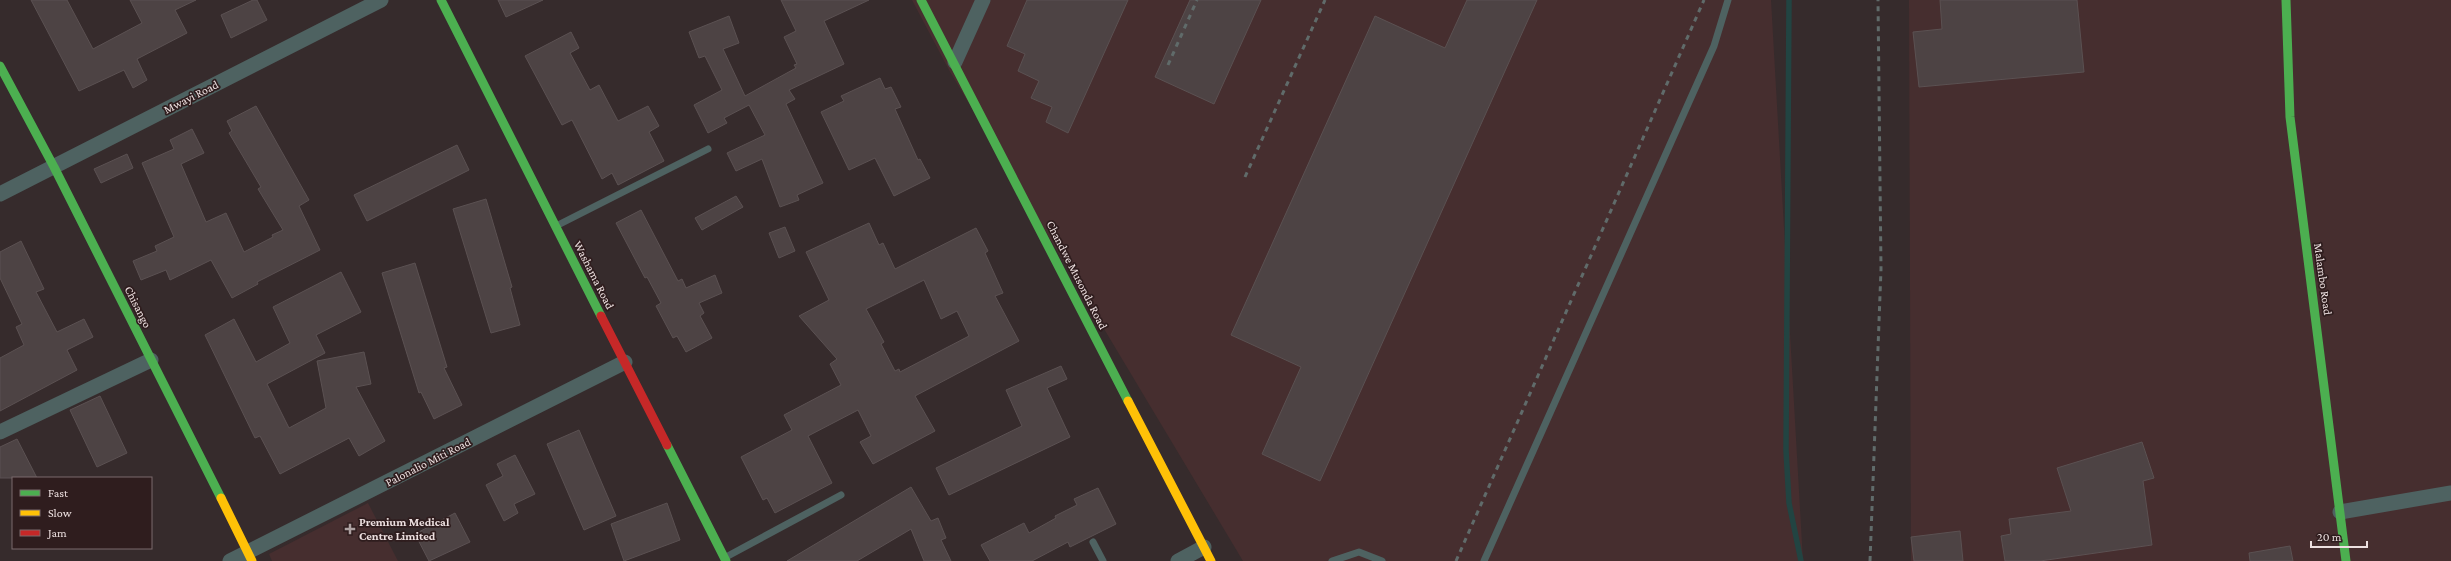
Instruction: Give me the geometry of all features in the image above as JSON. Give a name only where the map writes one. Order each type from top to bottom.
[{"type":"street","name":"Mwayi Road","points":[[0,194],[382,0]]},
{"type":"street","name":"Washama Road","points":[[441,0],[725,559]]},
{"type":"street","name":"Chandwe Musonda Road","points":[[921,0],[955,62],[1211,561]]},
{"type":"street","points":[[955,62],[983,0]]},
{"type":"street","name":"Malambo Road","points":[[2286,0],[2291,124],[2346,561]]},
{"type":"street","name":"Chisango","points":[[0,66],[54,167],[250,557]]},
{"type":"street","points":[[0,432],[151,360]]},
{"type":"street","name":"Palonalio Miti Road","points":[[230,561],[250,557],[625,362]]},
{"type":"street","points":[[2340,512],[2451,493]]},
{"type":"street","points":[[1178,561],[1204,547]]},
{"type":"lane","points":[[1484,561],[1714,46],[1728,0]]},
{"type":"lane","points":[[556,226],[708,149]]},
{"type":"lane","points":[[725,559],[841,495]]},
{"type":"lane","points":[[1093,542],[1103,561]]},
{"type":"lane","points":[[1332,561],[1359,552],[1382,561]]},
{"type":"shaded area","points":[[912,0],[1771,0],[1803,561],[1243,561],[949,70]]},
{"type":"shaded area","points":[[1909,0],[2451,0],[2451,561],[1911,561]]},
{"type":"shaded area","name":"Premium Medical Centre Limited","points":[[368,503],[398,561],[272,561],[269,554]]},
{"type":"building","points":[[31,0],[67,0],[93,49],[142,23],[130,0],[196,0],[175,10],[187,33],[137,59],[147,80],[133,88],[124,70],[79,91]]},
{"type":"building","points":[[253,0],[257,0],[267,20],[231,38],[221,15]]},
{"type":"building","points":[[498,0],[543,0],[506,17]]},
{"type":"building","points":[[781,0],[869,0],[824,21],[844,64],[789,90],[795,99],[786,104],[823,183],[797,195],[799,200],[780,207],[762,159],[736,171],[727,153],[765,135],[749,105],[724,118],[727,123],[708,133],[694,105],[722,90],[705,56],[699,58],[689,32],[729,16],[739,43],[723,49],[745,96],[796,68],[794,65],[797,64],[784,37],[796,31]]},
{"type":"building","points":[[1027,0],[1128,0],[1068,133],[1046,122],[1052,107],[1031,98],[1039,81],[1018,71],[1025,54],[1007,46]]},
{"type":"building","points":[[1190,0],[1261,0],[1214,104],[1155,77]]},
{"type":"building","points":[[1467,0],[1537,0],[1320,481],[1262,454],[1301,367],[1231,335],[1375,16],[1445,48]]},
{"type":"building","points":[[1940,0],[2077,0],[2084,72],[1919,87],[1913,32],[1942,29]]},
{"type":"building","points":[[571,32],[579,48],[570,53],[590,90],[599,85],[618,121],[648,106],[659,126],[649,132],[664,161],[618,185],[612,173],[602,179],[572,120],[562,125],[525,56]]},
{"type":"building","points":[[880,78],[885,89],[891,87],[901,107],[895,109],[918,160],[920,159],[930,178],[894,196],[875,158],[849,170],[821,112],[844,101],[841,96]]},
{"type":"building","points":[[256,106],[309,200],[299,206],[320,250],[257,282],[258,284],[232,298],[211,260],[170,280],[166,270],[141,280],[133,261],[157,251],[155,246],[174,237],[142,163],[174,149],[170,140],[192,129],[204,153],[181,164],[206,222],[226,213],[244,252],[283,230],[258,189],[261,187],[229,133],[232,131],[227,121]]},
{"type":"building","points":[[457,145],[469,170],[367,221],[354,195]]},
{"type":"building","points":[[127,154],[133,168],[101,183],[94,169]]},
{"type":"building","points":[[736,196],[743,207],[702,230],[695,218]]},
{"type":"building","points":[[486,199],[512,287],[510,288],[520,325],[491,333],[453,209]]},
{"type":"building","points":[[641,210],[678,281],[682,279],[686,288],[715,275],[722,293],[699,303],[704,313],[700,316],[712,338],[686,352],[677,336],[673,338],[656,306],[661,303],[647,277],[645,278],[616,223]]},
{"type":"building","points":[[869,223],[879,245],[883,243],[895,269],[976,228],[988,251],[985,253],[1003,293],[995,296],[1019,341],[915,396],[935,431],[873,464],[860,442],[871,436],[858,410],[808,436],[832,483],[775,513],[767,498],[763,500],[741,457],[792,430],[784,415],[841,385],[830,364],[837,359],[799,316],[829,300],[806,252]],"holes":[[[924,280],[941,319],[957,311],[969,336],[900,372],[899,369],[895,371],[881,344],[884,342],[866,309]]]},
{"type":"building","points":[[785,227],[795,251],[779,258],[769,233]]},
{"type":"building","points":[[21,241],[44,289],[36,292],[57,332],[84,319],[93,337],[67,350],[77,370],[0,411],[0,358],[24,345],[16,327],[22,324],[0,278],[0,252]]},
{"type":"building","points":[[415,263],[447,367],[444,368],[462,405],[434,419],[421,392],[419,393],[382,273]]},
{"type":"building","points":[[341,272],[361,312],[316,335],[325,353],[267,384],[289,428],[326,408],[317,361],[364,352],[371,384],[356,387],[385,441],[359,456],[349,438],[280,474],[260,436],[255,438],[205,335],[234,319],[256,362],[290,343],[273,307]]},
{"type":"building","points":[[1061,366],[1067,379],[1047,388],[1070,437],[949,495],[936,468],[1022,426],[1006,390]]},
{"type":"building","points":[[100,396],[127,453],[97,467],[70,410]]},
{"type":"building","points":[[579,430],[616,516],[584,530],[547,444]]},
{"type":"building","points":[[17,439],[36,477],[0,478],[0,447]]},
{"type":"building","points":[[2142,442],[2154,478],[2143,481],[2152,545],[2040,561],[2005,561],[2001,536],[2011,534],[2009,519],[2071,511],[2057,468]]},
{"type":"building","points":[[515,455],[535,494],[514,504],[518,513],[504,521],[486,485],[503,476],[497,464]]},
{"type":"building","points":[[911,487],[931,521],[938,518],[946,538],[941,540],[951,561],[924,561],[911,529],[857,561],[787,561]]},
{"type":"building","points":[[1098,488],[1116,524],[1070,547],[1068,542],[1032,561],[990,561],[981,545],[1024,523],[1029,533],[1056,518],[1055,516],[1077,505],[1074,499]]},
{"type":"building","points":[[667,503],[680,540],[624,561],[611,524]]},
{"type":"building","points":[[455,513],[470,542],[429,561],[415,534]]},
{"type":"building","points":[[1960,531],[1963,561],[1914,561],[1911,537]]},
{"type":"building","points":[[2290,546],[2293,561],[2250,561],[2249,553]]},
{"type":"waterway","points":[[1789,0],[1786,450],[1789,503],[1801,561]]},
{"type":"railway","points":[[1168,65],[1197,0]]},
{"type":"railway","points":[[1245,177],[1325,0]]},
{"type":"railway","points":[[1456,561],[1704,0]]},
{"type":"railway","points":[[1870,561],[1881,269],[1878,0]]},
{"type":"traffic: fast","points":[[441,0],[601,316]]},
{"type":"traffic: fast","points":[[921,0],[1128,401]]},
{"type":"traffic: fast","points":[[2286,0],[2290,117],[2346,561]]},
{"type":"traffic: fast","points":[[0,66],[54,167],[221,498]]},
{"type":"traffic: fast","points":[[667,445],[726,561]]},
{"type":"traffic: slow","points":[[1128,401],[1211,561]]},
{"type":"traffic: slow","points":[[221,498],[252,561]]},
{"type":"traffic: jam","points":[[601,316],[667,445]]},
{"type":"place","name":"Premium Medical Centre Limited","points":[[350,529]]}]
